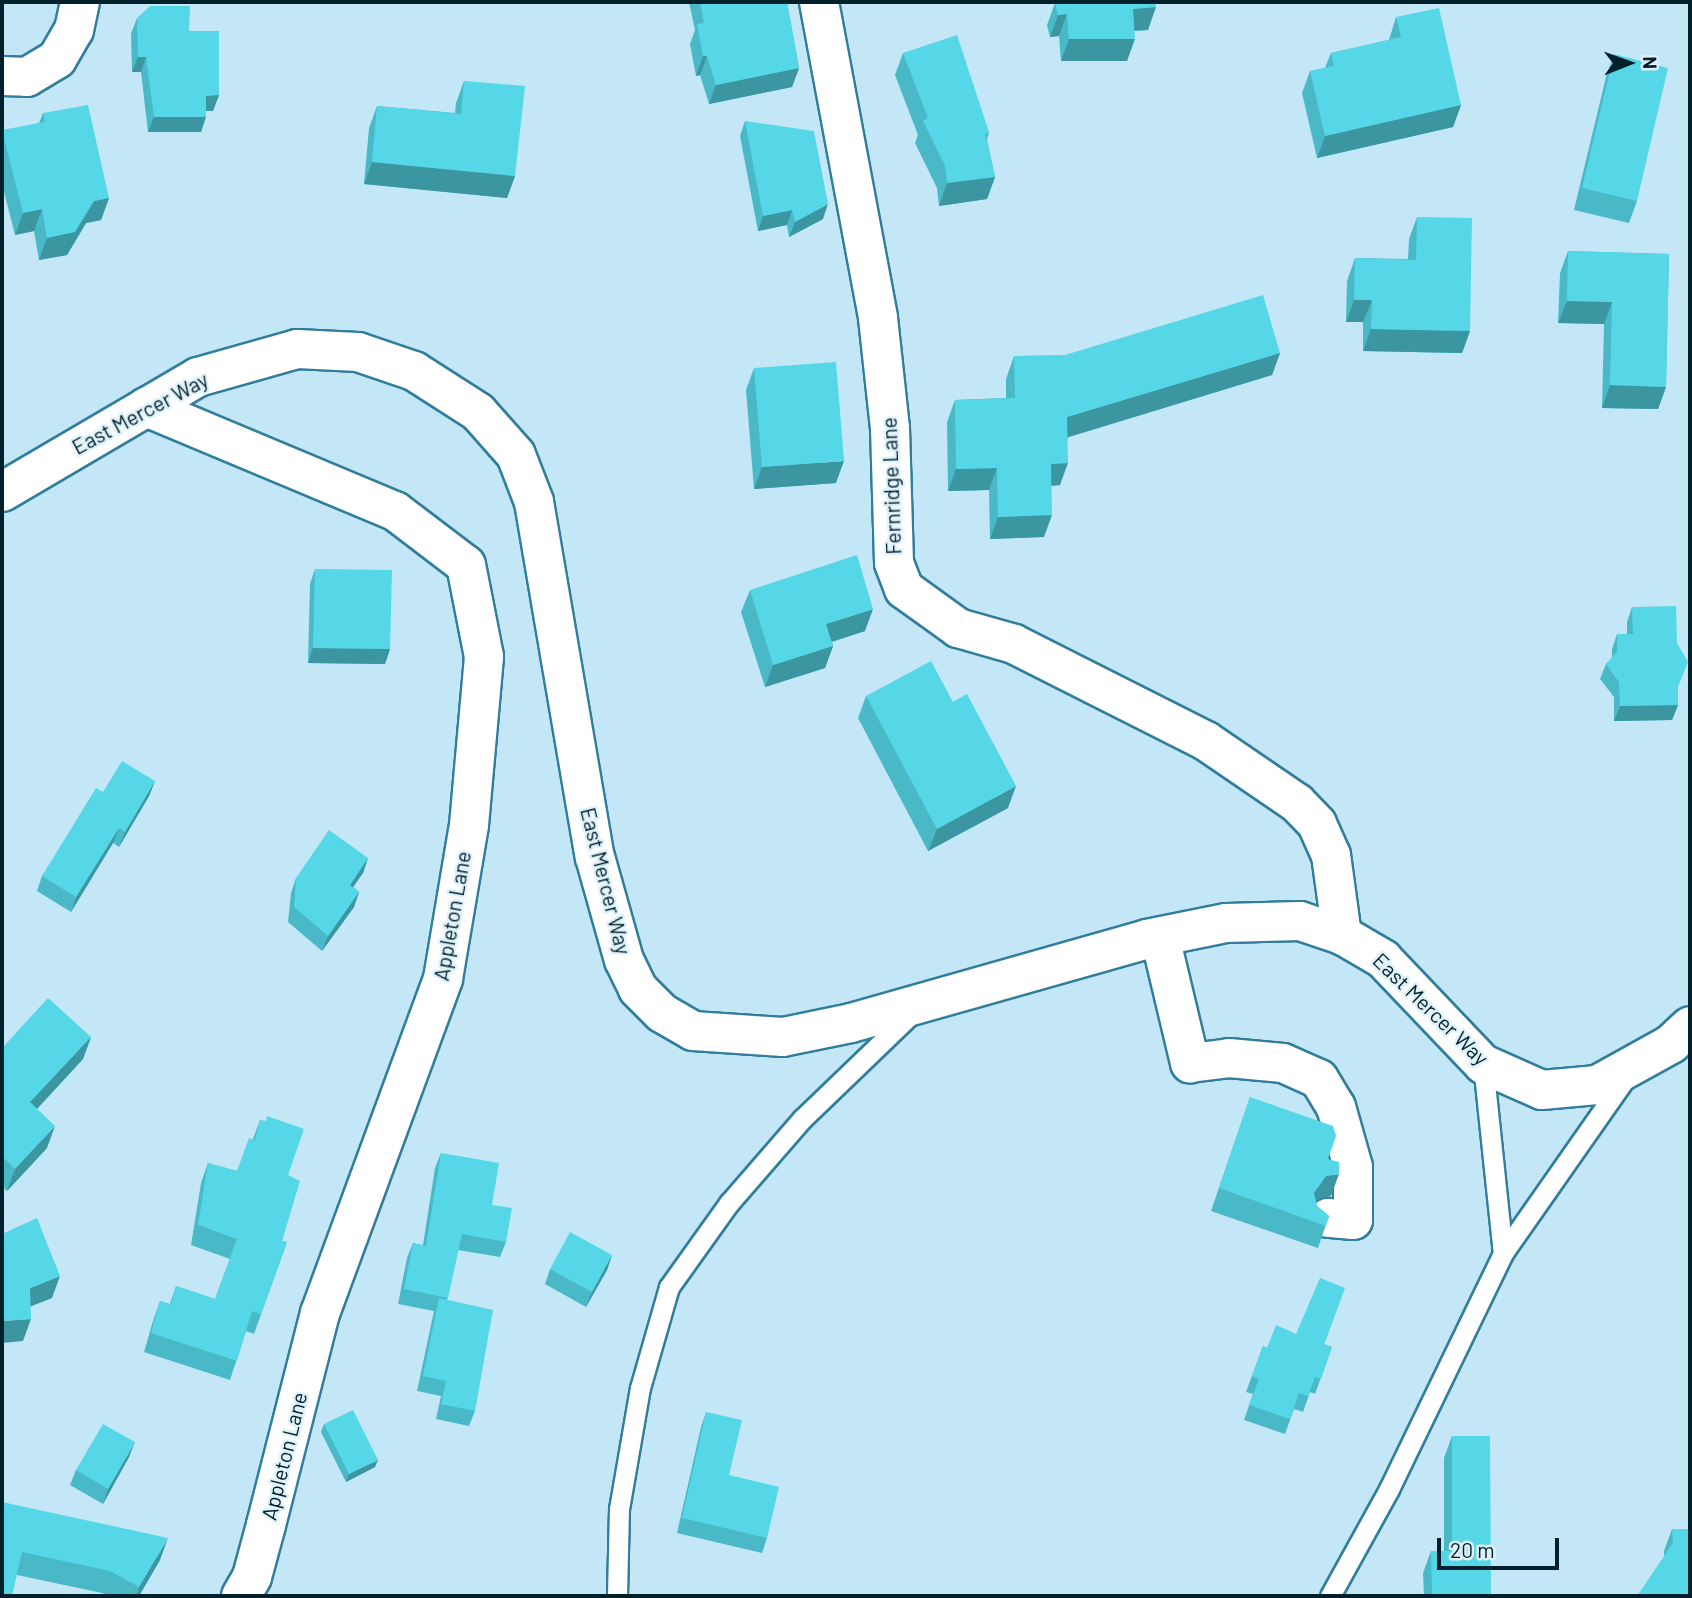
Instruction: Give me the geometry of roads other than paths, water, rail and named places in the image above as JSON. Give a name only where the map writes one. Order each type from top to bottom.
[{"type":"street","points":[[2,76],[27,77],[57,59],[74,30],[80,2]]},
{"type":"street","name":"Fernridge Lane","points":[[819,2],[859,197],[878,318],[890,428],[894,564],[904,589],[958,628],[1014,644],[1206,741],[1297,803],[1317,824],[1331,855],[1342,935]]},
{"type":"street","name":"East Mercer Way","points":[[2,492],[198,377],[297,349],[358,352],[402,367],[478,412],[516,456],[534,502],[595,856],[624,960],[638,989],[662,1013],[693,1031],[733,1037],[783,1037],[923,1003],[1160,937],[1226,922],[1300,921],[1342,935],[1383,959],[1483,1064],[1542,1090],[1597,1085],[1671,1044],[1690,1026]]},
{"type":"street","name":"Appleton Lane","points":[[146,407],[395,511],[466,565],[484,657],[469,825],[443,979],[320,1313],[267,1525],[252,1577],[241,1596]]},
{"type":"street","points":[[1160,937],[1190,1063],[1229,1058],[1283,1063],[1319,1079],[1330,1098],[1353,1167],[1353,1220],[1328,1218]]},
{"type":"lane","points":[[617,1596],[619,1509],[640,1388],[669,1287],[729,1203],[803,1119],[923,1003]]},
{"type":"lane","points":[[1483,1064],[1503,1253]]},
{"type":"lane","points":[[1330,1596],[1389,1489],[1503,1253],[1634,1065]]}]
